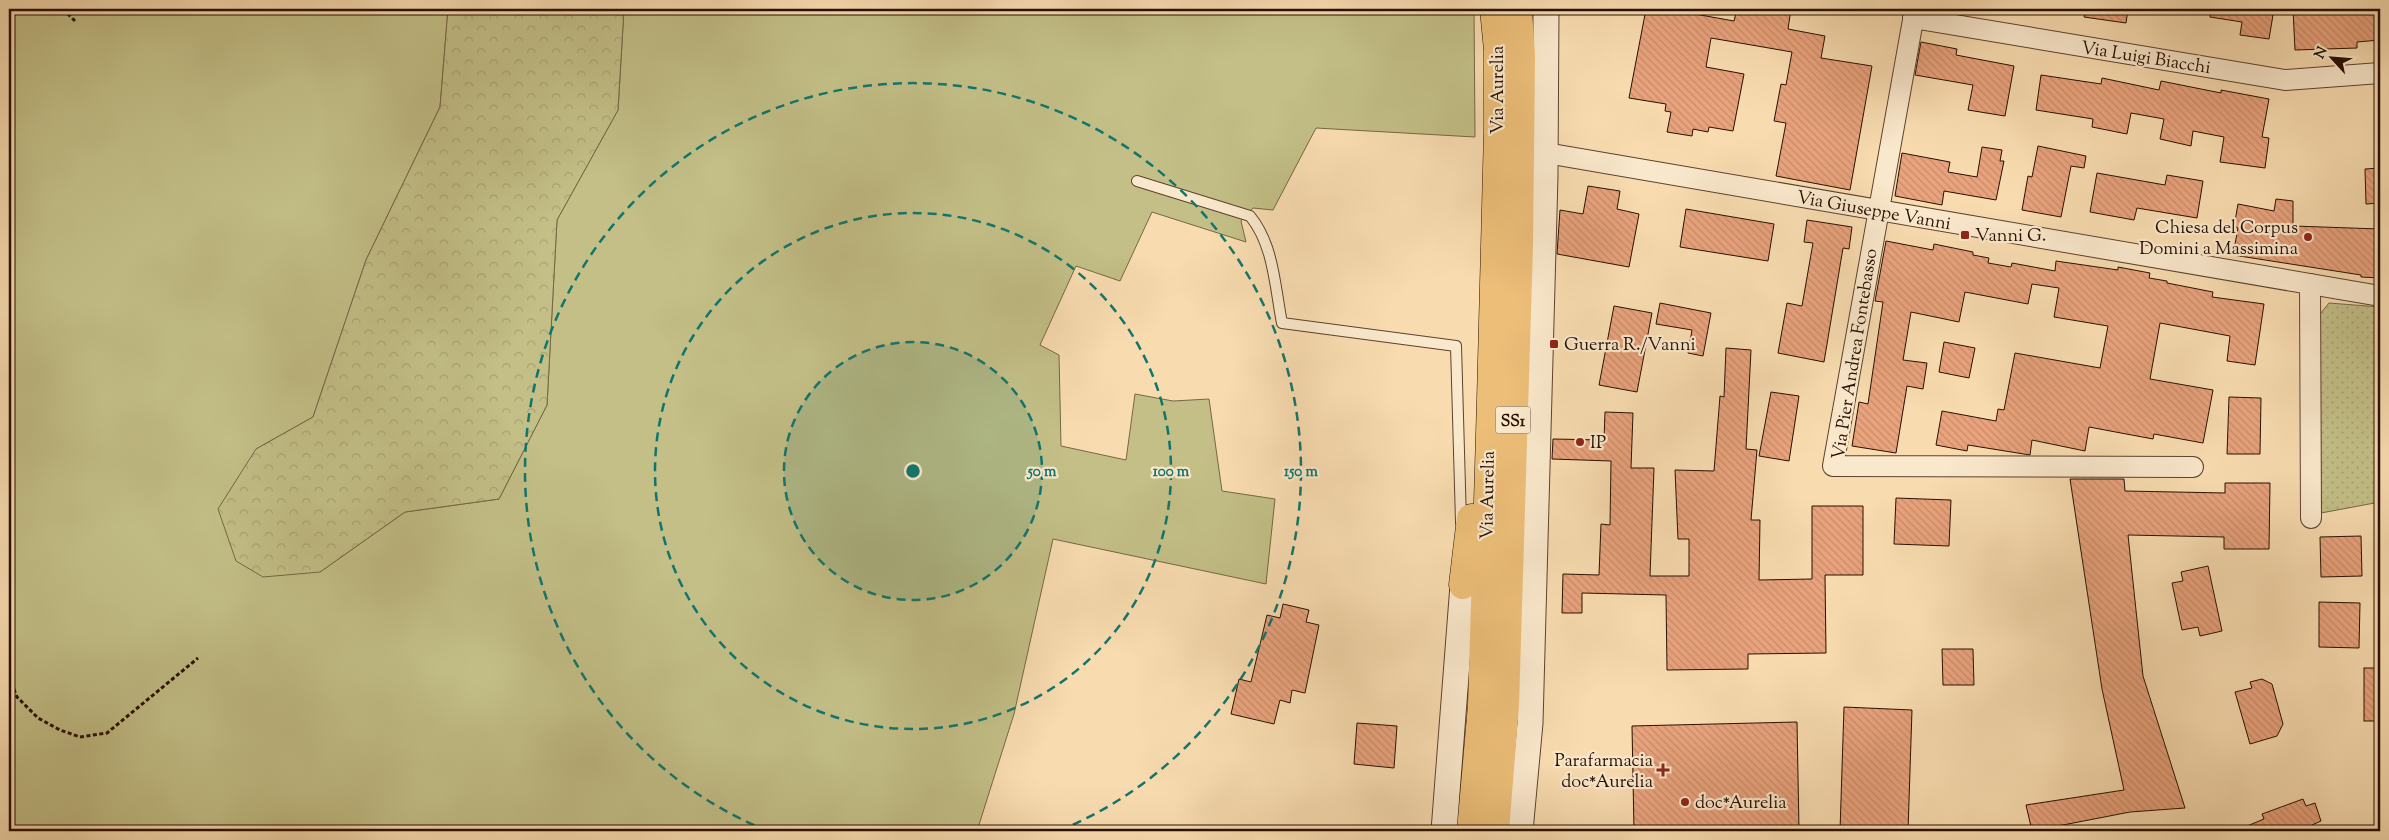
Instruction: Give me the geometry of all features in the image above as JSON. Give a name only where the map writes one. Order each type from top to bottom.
[{"type":"highway","name":"Via Aurelia","points":[[1471,831],[1482,705],[1498,131],[1498,50],[1494,9]]},
{"type":"highway","name":"Via Aurelia","points":[[1495,831],[1505,705],[1518,256],[1521,57],[1518,9]]},
{"type":"highway","points":[[1463,585],[1479,453],[1490,408]]},
{"type":"street","points":[[1520,831],[1530,723],[1546,153],[1546,9]]},
{"type":"street","name":"Via Luigi Biacchi","points":[[1914,13],[2285,80],[2380,73]]},
{"type":"street","name":"Via Pier Andrea Fontebasso","points":[[1914,13],[1877,210],[1833,466],[2193,467]]},
{"type":"street","name":"Via Giuseppe Vanni","points":[[1546,153],[2380,296]]},
{"type":"street","points":[[2310,284],[2311,518]]},
{"type":"street","points":[[1444,831],[1463,585]]},
{"type":"lane","points":[[1137,181],[1250,216],[1260,228],[1266,242],[1282,323],[1456,346],[1463,585]]},
{"type":"path","points":[[63,9],[76,21]]},
{"type":"path","points":[[9,677],[17,697],[38,718],[60,730],[80,737],[107,733],[198,658]]},
{"type":"green space","points":[[9,9],[448,9],[440,107],[366,260],[313,417],[256,449],[320,572],[405,512],[499,499],[547,405],[557,220],[618,110],[624,9],[1474,9],[1475,137],[1316,128],[1273,210],[1253,208],[1241,221],[1246,242],[1152,212],[1120,281],[1076,266],[1040,345],[1059,355],[1061,446],[1126,460],[1135,394],[1173,401],[1209,399],[1222,491],[1275,499],[1266,584],[1053,539],[1014,714],[977,831],[9,831]]},
{"type":"green space","points":[[448,9],[624,9],[618,110],[557,220],[547,405],[499,499],[405,512],[320,572],[263,577],[236,561],[218,509],[256,449],[313,417],[366,260],[440,107]]},
{"type":"green space","points":[[2329,303],[2380,307],[2380,502],[2321,513],[2316,319]]},
{"type":"building","points":[[1646,9],[1696,9],[1695,14],[1734,21],[1737,9],[1791,9],[1788,29],[1825,36],[1821,58],[1872,66],[1850,190],[1776,176],[1786,123],[1774,121],[1781,84],[1786,85],[1792,52],[1711,38],[1706,67],[1744,74],[1733,131],[1709,127],[1708,132],[1693,129],[1692,136],[1667,132],[1671,112],[1665,111],[1666,104],[1629,98]]},
{"type":"building","points":[[2085,9],[2128,9],[2126,23],[2084,17]]},
{"type":"building","points":[[2210,9],[2274,9],[2269,39],[2240,35],[2242,22],[2210,17]]},
{"type":"building","points":[[2293,9],[2380,9],[2380,40],[2357,42],[2357,48],[2295,50]]},
{"type":"building","points":[[1921,42],[1957,49],[1956,55],[2014,66],[2005,116],[1968,110],[1973,85],[1915,75]]},
{"type":"building","points":[[2041,75],[2101,84],[2102,78],[2159,90],[2161,81],[2221,93],[2221,90],[2269,99],[2262,137],[2269,138],[2265,168],[2220,162],[2224,137],[2193,131],[2191,146],[2160,139],[2164,119],[2131,113],[2127,134],[2092,127],[2093,119],[2036,110]]},
{"type":"building","points":[[2038,146],[2086,156],[2084,168],[2071,166],[2061,217],[2022,210],[2028,176],[2032,177]]},
{"type":"building","points":[[1982,147],[2002,150],[2000,161],[2004,161],[1996,200],[1944,191],[1942,205],[1895,196],[1902,153],[1950,162],[1948,172],[1977,177]]},
{"type":"building","points":[[2380,168],[2380,203],[2366,204],[2365,169]]},
{"type":"building","points":[[2097,173],[2165,185],[2167,175],[2203,181],[2197,218],[2137,208],[2134,220],[2090,212]]},
{"type":"building","points":[[1588,186],[1620,191],[1617,209],[1639,214],[1629,267],[1557,254],[1560,210],[1583,214]]},
{"type":"building","points":[[2276,199],[2293,201],[2293,226],[2380,229],[2380,278],[2361,277],[2361,275],[2233,255],[2238,228],[2234,227],[2238,204],[2274,211]]},
{"type":"building","points":[[1686,209],[1774,224],[1768,261],[1680,247]]},
{"type":"building","points":[[1807,220],[1852,227],[1849,249],[1843,248],[1824,362],[1778,353],[1787,303],[1802,306],[1813,243],[1804,242]]},
{"type":"building","points":[[1886,241],[1933,250],[1934,244],[1973,252],[1973,255],[1989,258],[1988,263],[2011,267],[2012,263],[2055,271],[2056,261],[2118,270],[2118,267],[2150,273],[2149,278],[2167,281],[2167,283],[2213,292],[2212,297],[2264,304],[2255,365],[2227,361],[2230,336],[2160,323],[2150,379],[2213,390],[2203,443],[2154,434],[2153,439],[2089,427],[2085,451],[2032,440],[2030,455],[1968,445],[1967,451],[1936,445],[1942,411],[1996,421],[1998,409],[2004,410],[2015,353],[2100,368],[2108,326],[2054,317],[2059,288],[2032,284],[2028,304],[1965,292],[1959,322],[1911,312],[1903,360],[1927,363],[1923,389],[1907,386],[1896,453],[1852,446],[1859,402],[1868,404],[1883,302],[1875,301]]},
{"type":"building","points":[[1660,303],[1711,313],[1703,356],[1688,353],[1692,330],[1656,324]]},
{"type":"building","points":[[1614,306],[1652,313],[1637,392],[1599,385]]},
{"type":"building","points":[[1944,342],[1975,348],[1969,378],[1939,372]]},
{"type":"building","points":[[1726,348],[1751,350],[1746,449],[1757,450],[1751,520],[1760,520],[1759,580],[1812,579],[1812,506],[1863,506],[1863,575],[1825,575],[1826,653],[1748,654],[1748,669],[1667,670],[1666,595],[1582,593],[1582,613],[1562,613],[1563,574],[1599,575],[1601,524],[1610,525],[1611,461],[1552,459],[1553,439],[1604,440],[1605,412],[1633,413],[1631,468],[1654,468],[1650,576],[1689,576],[1689,539],[1678,539],[1675,470],[1714,471],[1720,396],[1724,397]]},
{"type":"building","points":[[1771,392],[1799,396],[1789,461],[1759,456]]},
{"type":"building","points":[[2229,397],[2261,398],[2260,454],[2227,454]]},
{"type":"building","points":[[2070,479],[2124,479],[2125,491],[2225,493],[2225,483],[2270,483],[2269,549],[2224,549],[2224,537],[2128,535],[2143,676],[2185,808],[2130,812],[2032,831],[2026,805],[2124,790],[2102,689]]},
{"type":"building","points":[[1896,498],[1951,500],[1949,546],[1894,544]]},
{"type":"building","points":[[2361,536],[2362,576],[2321,577],[2320,537]]},
{"type":"building","points":[[2208,566],[2222,631],[2200,636],[2198,627],[2182,630],[2172,583],[2183,581],[2181,572]]},
{"type":"building","points":[[2319,602],[2360,603],[2359,648],[2319,647]]},
{"type":"building","points":[[1283,604],[1309,610],[1306,622],[1319,625],[1305,693],[1292,690],[1290,703],[1280,700],[1274,724],[1231,714],[1239,679],[1251,682],[1267,615],[1280,618]]},
{"type":"building","points":[[1942,649],[1973,649],[1974,685],[1943,685]]},
{"type":"building","points":[[2364,668],[2380,668],[2380,721],[2364,721]]},
{"type":"building","points":[[2262,679],[2272,684],[2283,724],[2277,736],[2250,744],[2235,692],[2252,688],[2250,682]]},
{"type":"building","points":[[1844,707],[1912,710],[1908,831],[1840,831]]},
{"type":"building","points":[[1797,722],[1799,830],[1634,831],[1632,726]]},
{"type":"building","points":[[1357,723],[1397,726],[1394,768],[1354,764]]},
{"type":"building","points":[[2303,799],[2306,806],[2315,803],[2321,821],[2312,825],[2314,831],[2235,831],[2264,819],[2262,814]]},
{"type":"place","name":"Vanni G.","points":[[1965,235]]},
{"type":"place","name":"Chiesa del Corpus Domini a Massimina","points":[[2308,237]]},
{"type":"place","name":"Guerra R./Vanni","points":[[1554,344]]},
{"type":"place","name":"IP","points":[[1580,442]]},
{"type":"place","name":"Parafarmacia doc*Aurelia","points":[[1663,770]]},
{"type":"place","name":"doc*Aurelia","points":[[1685,802]]}]
